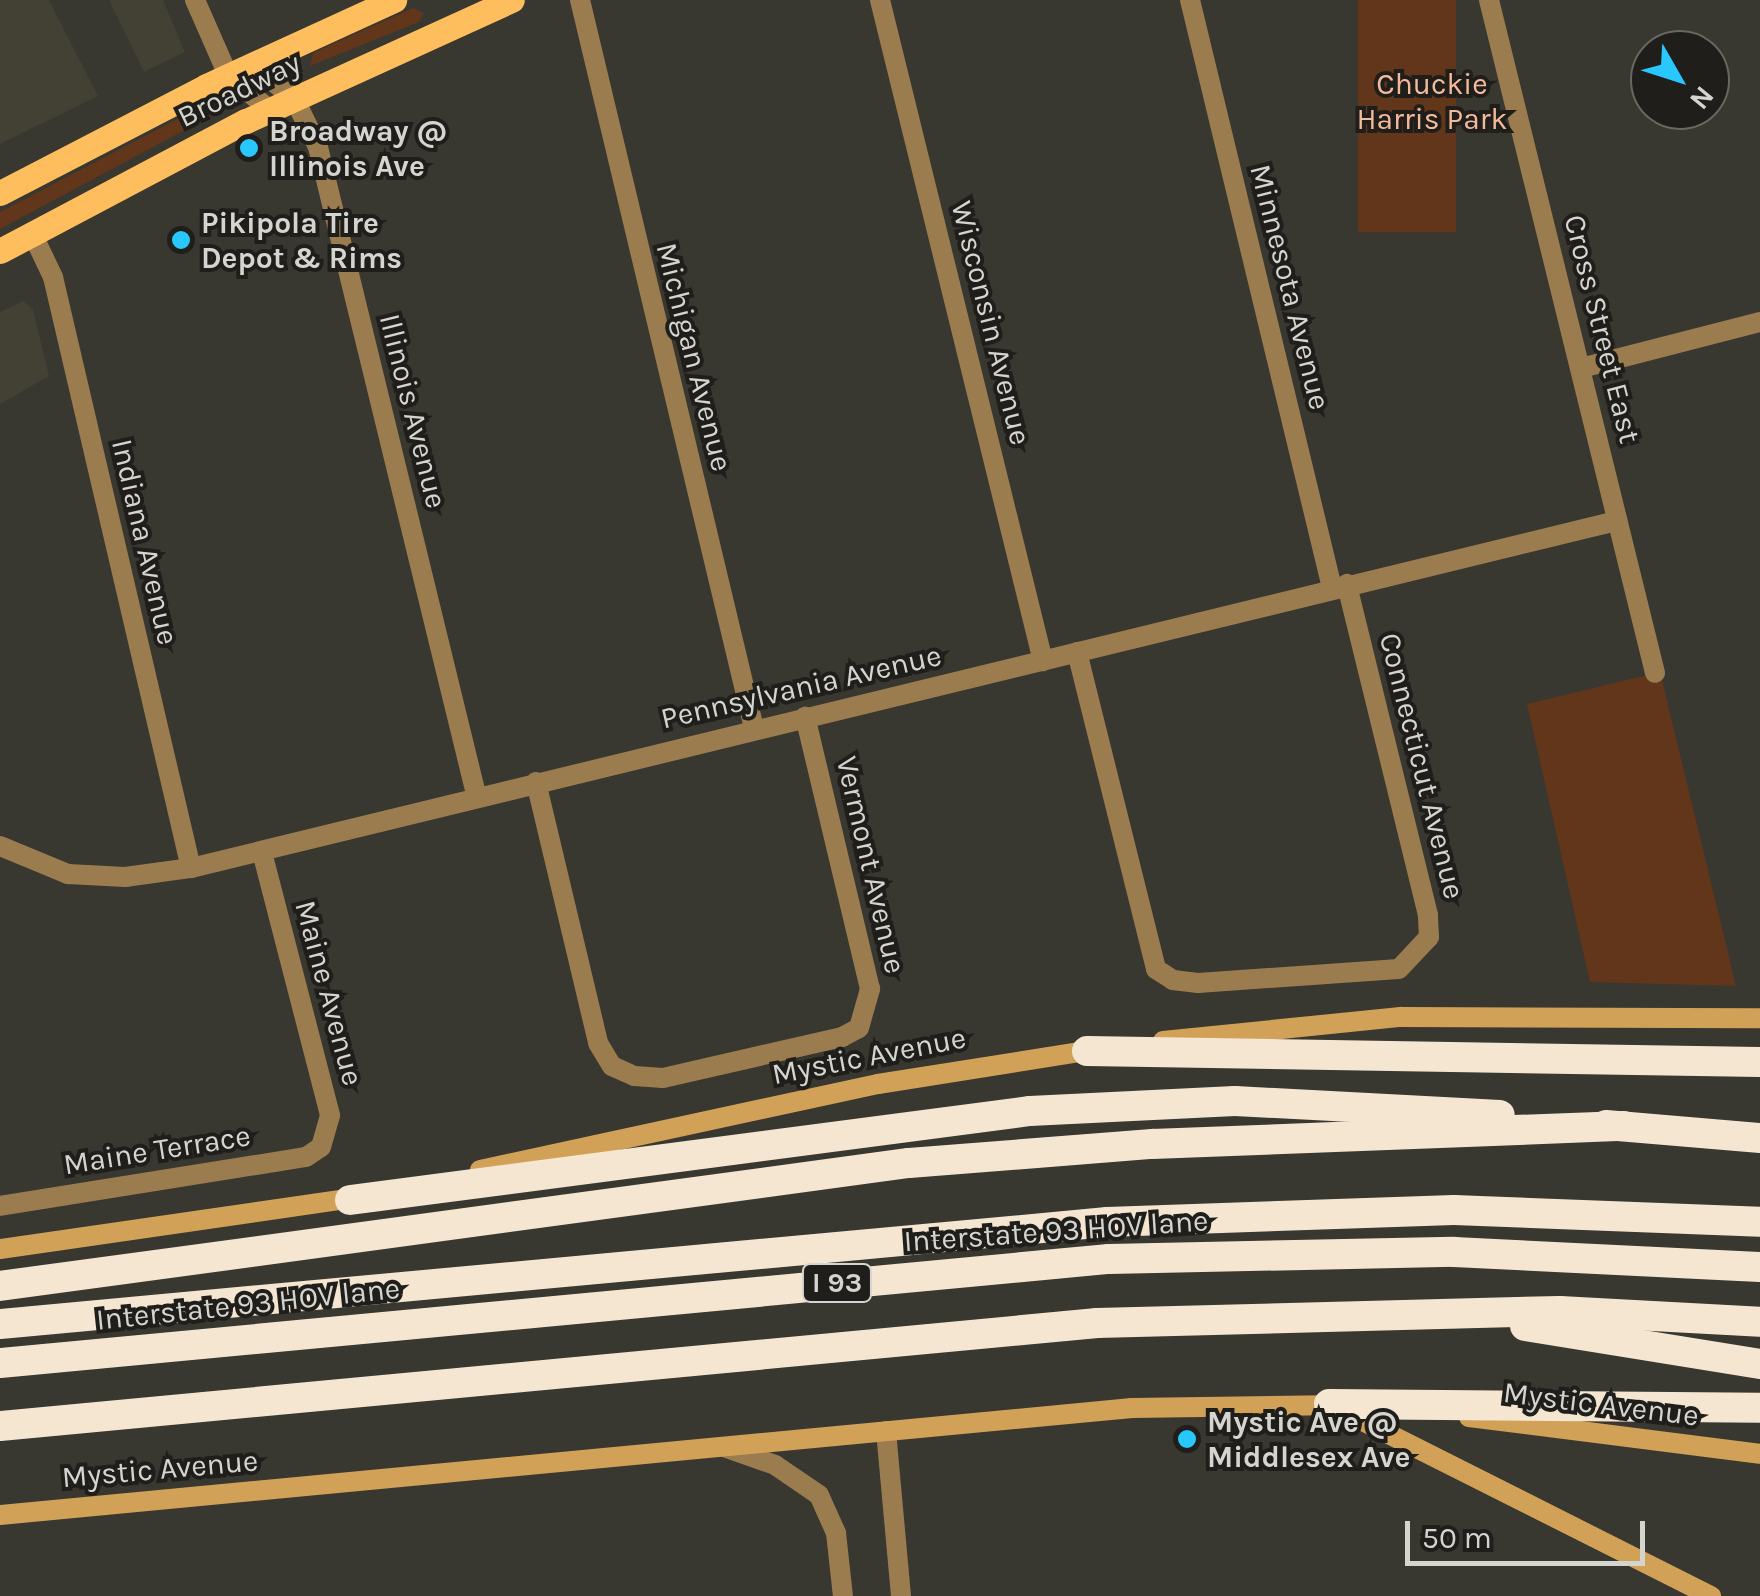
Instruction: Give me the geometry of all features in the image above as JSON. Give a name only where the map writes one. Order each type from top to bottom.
[{"type":"highway","points":[[1088,1051],[1760,1062]]},
{"type":"highway","points":[[350,1200],[920,1122],[1146,1103],[1322,1102],[1760,1138]]},
{"type":"highway","points":[[0,1286],[909,1163],[1152,1144],[1624,1126]]},
{"type":"highway","name":"I 93","points":[[0,1324],[1106,1222],[1454,1210],[1760,1222]]},
{"type":"highway","name":"Interstate 93 HOV lane","points":[[0,1363],[1109,1259],[1341,1251],[1677,1260],[1760,1268]]},
{"type":"highway","points":[[1448,1314],[1760,1364]]},
{"type":"highway","name":"I 93","points":[[0,1426],[979,1332],[1209,1316],[1672,1316],[1760,1322]]},
{"type":"highway","points":[[1329,1404],[1760,1408]]},
{"type":"main road","name":"Broadway","points":[[0,193],[228,76],[394,0]]},
{"type":"main road","name":"Broadway","points":[[0,251],[294,98],[512,0]]},
{"type":"main road","name":"Mystic Avenue","points":[[0,1249],[350,1200],[778,1103],[1088,1051],[1401,1017],[1760,1018]]},
{"type":"main road","name":"Mystic Avenue","points":[[0,1515],[1132,1408],[1329,1404],[1760,1454]]},
{"type":"main road","points":[[1329,1404],[1711,1596]]},
{"type":"street","points":[[195,0],[228,76],[270,110]]},
{"type":"street","name":"Michigan Avenue","points":[[580,0],[754,728]]},
{"type":"street","name":"Wisconsin Avenue","points":[[880,0],[1043,661]]},
{"type":"street","name":"Minnesota Avenue","points":[[1190,0],[1339,586]]},
{"type":"street","name":"Cross Street East","points":[[1489,0],[1655,673]]},
{"type":"street","name":"Illinois Avenue","points":[[252,65],[294,98],[322,162],[476,794]]},
{"type":"street","name":"Indiana Avenue","points":[[32,233],[52,278],[191,868]]},
{"type":"street","points":[[1582,368],[1760,322]]},
{"type":"street","name":"Pennsylvania Avenue","points":[[0,846],[68,874],[125,877],[191,868],[262,853],[476,794],[1617,521]]},
{"type":"street","name":"Connecticut Avenue","points":[[1077,652],[1156,968],[1173,980],[1198,983],[1399,970],[1429,937],[1339,586]]},
{"type":"street","name":"Vermont Avenue","points":[[536,782],[598,1043],[612,1066],[634,1076],[662,1078],[842,1037],[859,1028],[869,1011],[870,989],[805,717]]},
{"type":"street","name":"Maine Avenue","points":[[262,853],[330,1115],[321,1147]]},
{"type":"street","name":"Maine Terrace","points":[[0,1206],[306,1157],[321,1147]]},
{"type":"street","points":[[886,1431],[901,1596]]},
{"type":"street","points":[[722,1446],[775,1465],[820,1496],[836,1533],[843,1596]]},
{"type":"shaded area","points":[[0,0],[49,0],[98,96],[0,144]]},
{"type":"shaded area","points":[[109,0],[163,0],[185,52],[144,72]]},
{"type":"shaded area","points":[[23,301],[33,309],[49,376],[0,404],[0,312]]},
{"type":"green space","name":"Chuckie Harris Park","points":[[1358,0],[1456,0],[1456,232],[1358,232]]},
{"type":"green space","points":[[413,8],[424,13],[419,22],[310,66],[313,53]]},
{"type":"green space","points":[[206,104],[214,106],[211,116],[0,229],[0,212]]},
{"type":"green space","points":[[1660,672],[1736,986],[1590,982],[1527,704]]},
{"type":"place","name":"Broadway @ Illinois Ave","points":[[249,148]]},
{"type":"place","name":"Pikipola Tire Depot & Rims","points":[[181,240]]},
{"type":"place","name":"Mystic Ave @ Middlesex Ave","points":[[1187,1439]]}]
